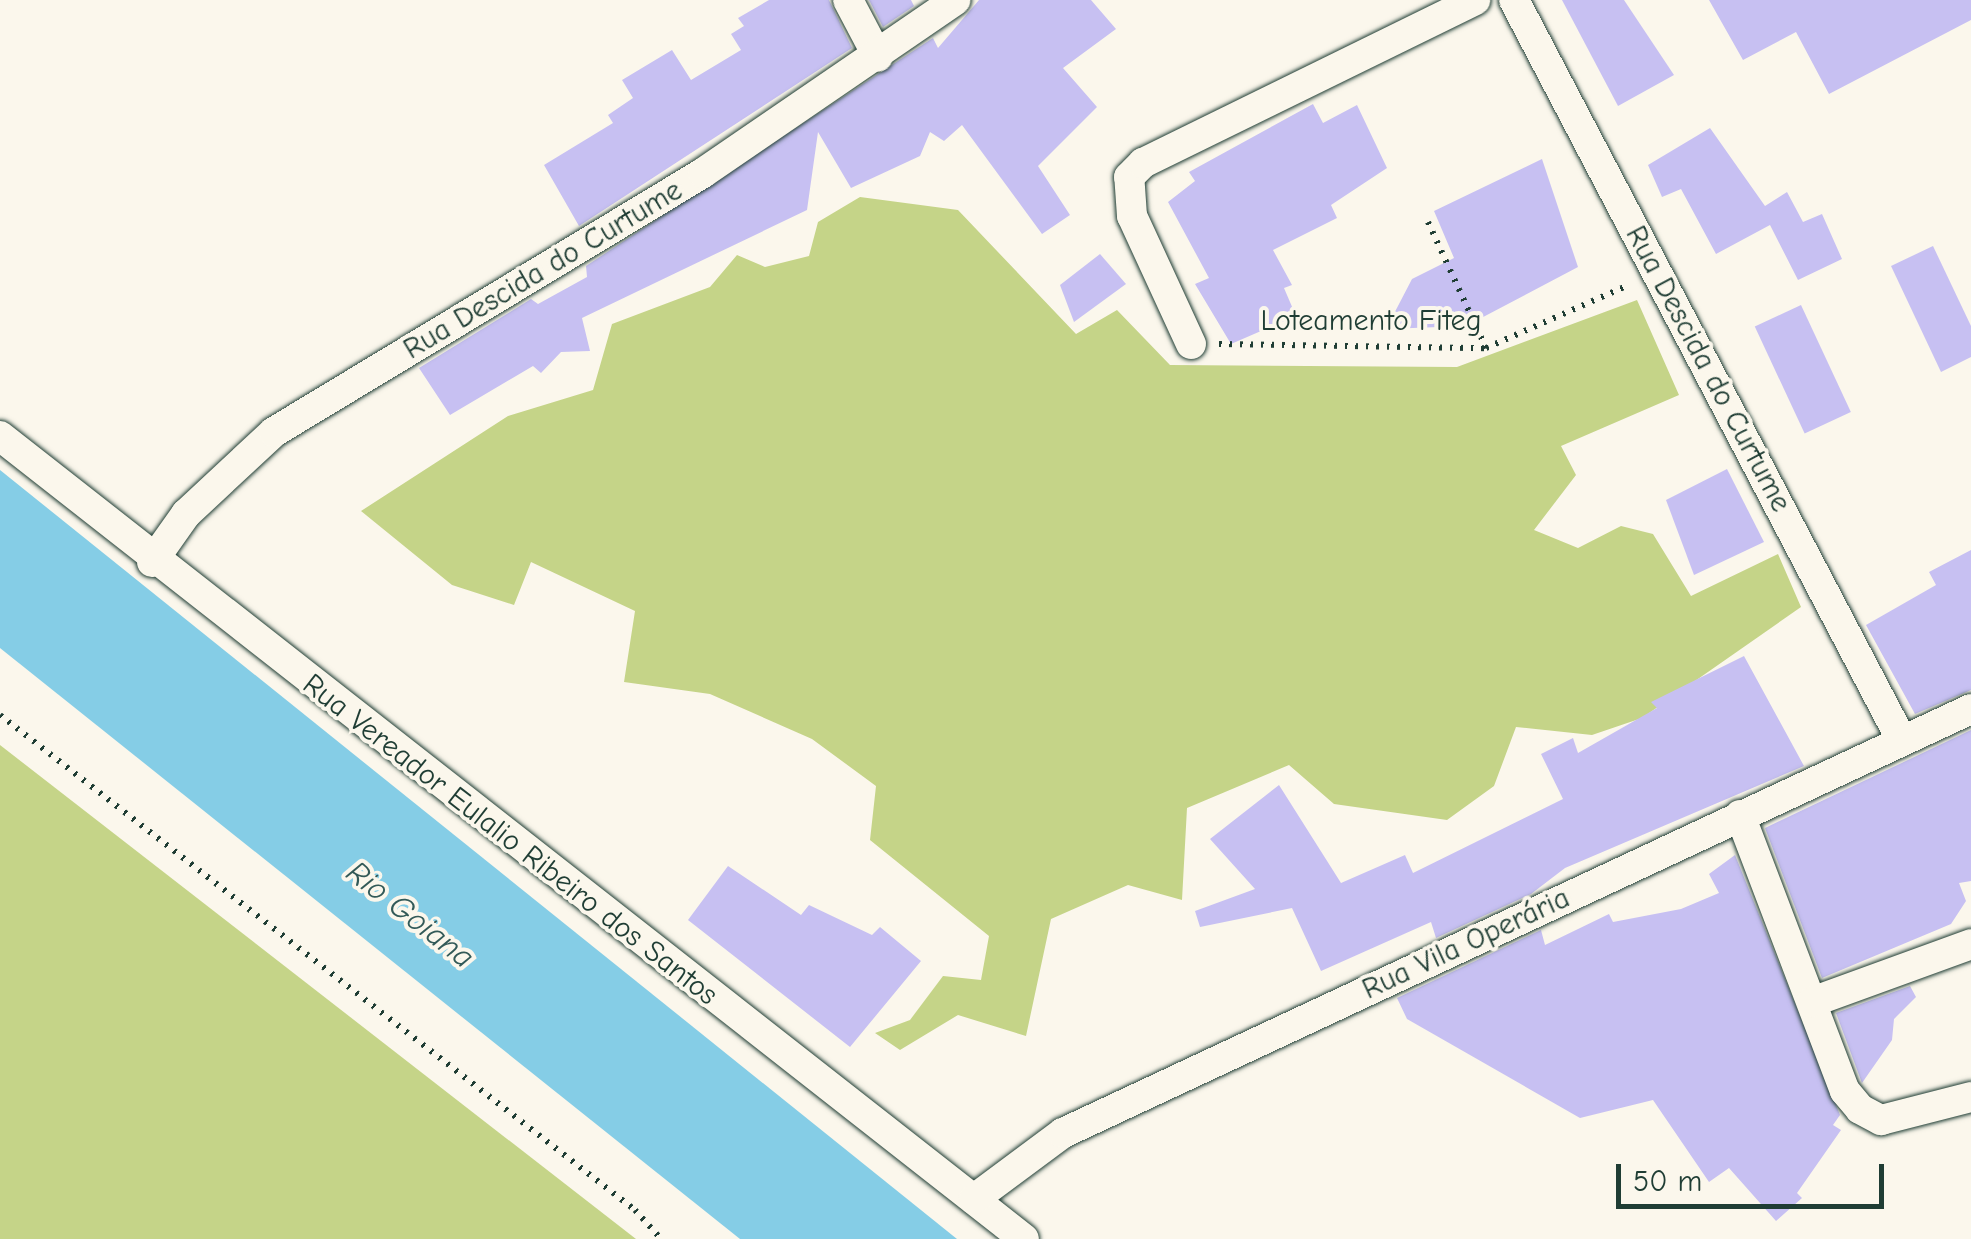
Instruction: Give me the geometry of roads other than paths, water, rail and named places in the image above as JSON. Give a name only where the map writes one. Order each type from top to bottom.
[{"type":"street","points":[[848,0],[878,57]]},
{"type":"street","name":"Rua Descida do Curtume","points":[[152,562],[186,514],[274,432],[878,57],[956,0]]},
{"type":"street","points":[[1190,344],[1132,216],[1128,178],[1475,0]]},
{"type":"street","name":"Rua Descida do Curtume","points":[[1514,0],[1900,739]]},
{"type":"street","name":"Rua Vereador Eulalio Ribeiro dos Santos","points":[[0,436],[152,562],[1024,1239]]},
{"type":"street","name":"Rua Vila Operária","points":[[974,1199],[1063,1132],[1971,709]]},
{"type":"street","points":[[1740,815],[1812,1002],[1860,1109],[1881,1120],[1971,1097]]},
{"type":"street","points":[[1812,1002],[1971,944]]},
{"type":"water","name":"Rio Goiana","points":[[0,470],[957,1239],[740,1239],[0,648]]}]
